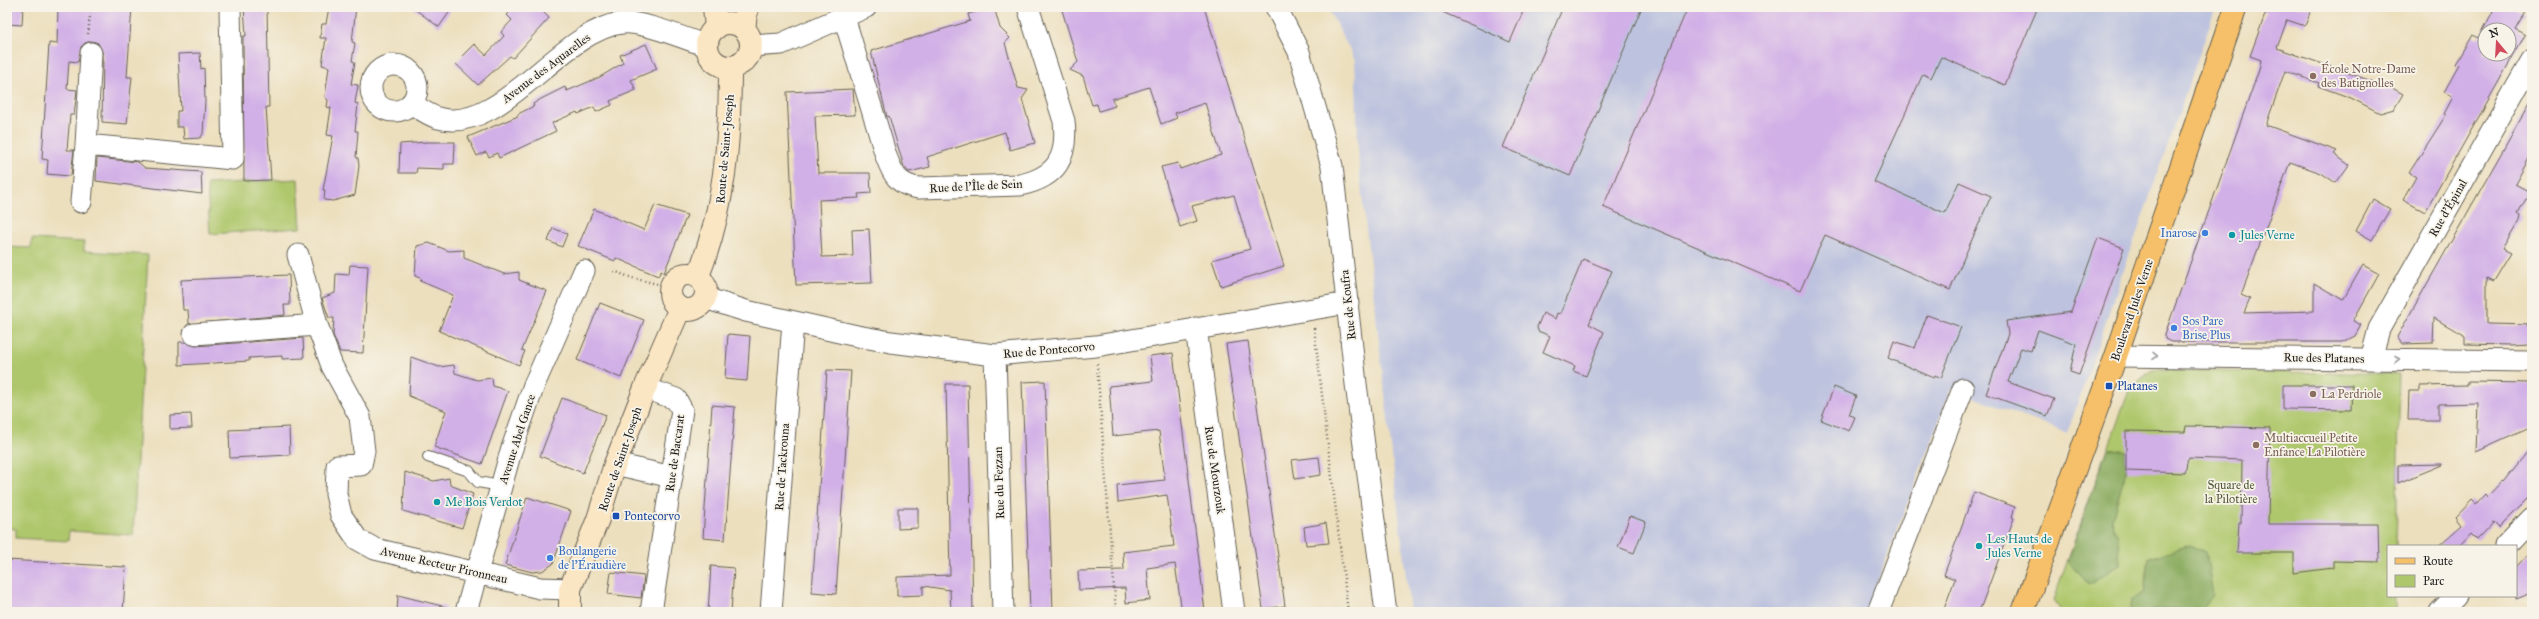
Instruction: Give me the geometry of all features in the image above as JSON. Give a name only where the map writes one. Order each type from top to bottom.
[{"type":"main road","name":"Boulevard Jules Verne","points":[[2023,612],[2116,356],[2236,7]]},
{"type":"street","points":[[86,145],[233,159],[230,7]]},
{"type":"street","points":[[747,7],[748,37],[748,56],[741,64],[730,67],[719,65],[710,57],[713,27],[725,24],[736,24],[748,37],[781,44],[866,7]]},
{"type":"street","name":"Rue de l'Île de Sein","points":[[844,17],[886,156],[892,173],[899,182],[907,187],[919,188],[1020,185],[1034,182],[1052,171],[1060,161],[1066,135],[1064,121],[1028,7]]},
{"type":"street","name":"Rue de Koufra","points":[[1276,7],[1299,52],[1332,166],[1386,612]]},
{"type":"street","name":"Avenue des Aquarelles","points":[[411,104],[439,118],[461,118],[482,112],[502,102],[587,35],[614,24],[633,23],[713,27]]},
{"type":"street","points":[[81,202],[91,53]]},
{"type":"street","name":"Rue d'Épinal","points":[[2371,359],[2379,329],[2532,60]]},
{"type":"street","name":"Route de Saint-Joseph","points":[[698,276],[718,215],[722,194],[730,67]]},
{"type":"street","name":"Avenue Recteur Pironneau","points":[[298,255],[317,325],[332,366],[358,411],[362,422],[364,451],[361,466],[337,466],[337,504],[347,525],[357,539],[374,549],[540,588],[570,589]]},
{"type":"street","name":"Avenue Abel Gance","points":[[466,612],[501,486],[534,385],[584,271]]},
{"type":"street","points":[[682,274],[698,276],[705,286],[705,298],[696,308],[688,310],[680,308],[671,300],[671,284],[682,274]]},
{"type":"street","name":"Rue de Pontecorvo","points":[[705,298],[793,322],[891,342],[995,355],[1096,346],[1348,303]]},
{"type":"street","name":"Route de Saint-Joseph","points":[[570,612],[570,589],[598,519],[615,464],[645,388],[680,308]]},
{"type":"street","name":"Rue de Tackrouna","points":[[771,612],[793,322]]},
{"type":"street","points":[[194,334],[317,325]]},
{"type":"street","name":"Rue de Mourzouk","points":[[1196,328],[1234,612]]},
{"type":"street","name":"Rue du Fezzan","points":[[995,355],[1003,612]]},
{"type":"street","name":"Rue des Platanes","points":[[2116,356],[2532,361]]},
{"type":"street","name":"Rue de Baccarat","points":[[645,388],[676,399],[682,410],[651,612]]},
{"type":"street","points":[[1878,612],[1963,389]]},
{"type":"street","points":[[615,464],[672,477]]},
{"type":"street","points":[[2506,545],[2532,518]]},
{"type":"street","points":[[2440,612],[2455,597]]},
{"type":"lane","points":[[428,457],[469,471],[478,482],[501,486]]},
{"type":"path","points":[[91,7],[87,47],[91,53]]},
{"type":"path","points":[[614,271],[632,278],[666,286]]},
{"type":"path","points":[[1312,309],[1348,612]]},
{"type":"path","points":[[1096,346],[1116,612]]},
{"type":"shaded area","points":[[1327,7],[2216,7],[2067,433],[1951,389],[1866,612],[1410,612],[1359,168],[1355,60]]},
{"type":"green space","points":[[298,179],[301,228],[210,234],[207,184]]},
{"type":"green space","points":[[32,239],[84,242],[84,251],[148,255],[133,535],[69,531],[68,541],[16,538],[16,529],[7,528],[7,247],[31,248]]},
{"type":"green space","name":"Square de la Pilotière","points":[[2153,370],[2400,374],[2396,545],[2387,545],[2387,597],[2395,597],[2395,612],[2062,612],[2053,600],[2131,385]]},
{"type":"green space","points":[[2108,448],[2126,451],[2126,471],[2112,519],[2113,528],[2118,536],[2120,565],[2088,584],[2068,560]]},
{"type":"green space","points":[[2189,545],[2206,552],[2213,595],[2201,611],[2153,609],[2152,612],[2129,612],[2131,601],[2144,592],[2149,558]]},
{"type":"building","points":[[7,7],[23,7],[22,25],[7,24]]},
{"type":"building","points":[[58,7],[132,7],[127,77],[132,77],[127,124],[102,122],[103,54],[98,43],[92,41],[85,43],[81,47],[78,62],[69,61],[67,89],[77,90],[74,115],[70,115],[67,150],[74,150],[71,175],[69,176],[47,174],[48,160],[42,159],[49,43],[57,44]]},
{"type":"building","points":[[244,7],[267,7],[269,107],[266,107],[271,180],[244,181],[243,36],[246,36]]},
{"type":"building","points":[[329,7],[356,7],[352,42],[355,43],[352,61],[355,62],[351,84],[358,85],[355,103],[358,104],[355,131],[358,131],[356,157],[358,158],[359,166],[355,195],[333,201],[324,200],[325,190],[323,190],[333,136],[327,135],[331,108],[327,107],[328,100],[325,97],[329,67],[322,65],[326,38],[320,38],[322,24],[326,24]]},
{"type":"building","points":[[412,7],[453,7],[439,27]]},
{"type":"building","points":[[514,7],[538,7],[549,18],[513,58],[510,56],[478,85],[455,63],[474,44],[486,55],[504,36],[501,32],[512,20],[507,15]]},
{"type":"building","points":[[994,7],[1000,28],[1010,38],[1005,43],[1018,88],[1028,90],[1022,99],[1035,143],[1010,150],[1005,132],[927,157],[930,167],[909,172],[904,167],[889,116],[887,117],[871,51],[970,21],[968,14]]},
{"type":"building","points":[[1061,7],[1204,7],[1284,266],[1221,286],[1212,260],[1250,249],[1234,195],[1192,206],[1197,221],[1180,227],[1161,167],[1178,163],[1180,169],[1221,155],[1205,103],[1175,113],[1177,118],[1161,124],[1149,87],[1112,99],[1115,106],[1099,111],[1097,104],[1092,105],[1083,76],[1070,70],[1078,62]]},
{"type":"building","points":[[1431,7],[1525,7],[1510,42]]},
{"type":"building","points":[[1563,7],[1642,7],[1570,176],[1503,147]]},
{"type":"building","points":[[1688,7],[2038,7],[2005,85],[1941,57],[1931,78],[1923,74],[1874,182],[1945,213],[1959,182],[1991,196],[1950,290],[1825,235],[1800,291],[1603,207]]},
{"type":"building","points":[[2257,7],[2312,7],[2305,26],[2287,20],[2277,48],[2377,83],[2378,80],[2403,94],[2394,109],[2380,113],[2351,98],[2318,86],[2319,83],[2285,71],[2266,125],[2337,151],[2334,154],[2349,165],[2336,183],[2321,173],[2290,162],[2241,295],[2250,299],[2244,313],[2314,311],[2314,283],[2343,300],[2363,265],[2379,274],[2353,321],[2361,325],[2355,336],[2343,342],[2171,342],[2165,339],[2165,334],[2259,70],[2261,60],[2250,56],[2266,12],[2257,9]]},
{"type":"building","points":[[2495,7],[2516,7],[2525,12],[2517,26],[2517,22],[2487,22]]},
{"type":"building","points":[[2517,30],[2525,35],[2517,49]]},
{"type":"building","points":[[2473,35],[2477,37],[2477,62],[2510,62],[2425,212],[2403,200],[2416,177],[2409,173],[2446,115],[2444,114],[2453,97],[2444,92],[2459,65],[2456,64]]},
{"type":"building","points":[[646,44],[657,69],[631,80],[636,90],[610,101],[612,105],[596,112],[594,107],[578,114],[577,112],[552,123],[556,131],[499,158],[497,153],[489,157],[486,152],[477,156],[468,137],[518,116],[518,114],[534,106],[533,104],[541,99],[565,87],[567,91],[600,77],[623,63],[620,55]]},
{"type":"building","points":[[200,53],[201,69],[204,68],[205,101],[203,134],[200,138],[184,139],[183,127],[177,127],[177,111],[181,111],[178,54]]},
{"type":"building","points":[[853,89],[855,115],[815,116],[818,173],[870,173],[871,193],[858,194],[859,198],[819,200],[822,257],[853,256],[852,230],[869,229],[872,283],[796,285],[787,92]]},
{"type":"building","points":[[2532,99],[2532,153],[2515,184],[2530,192],[2518,213],[2521,215],[2520,220],[2503,249],[2511,253],[2494,281],[2487,278],[2487,324],[2532,325],[2532,340],[2529,340],[2529,344],[2465,344],[2465,336],[2434,318],[2433,343],[2402,344],[2397,337]]},
{"type":"building","points":[[455,142],[454,164],[444,164],[444,169],[417,168],[416,173],[399,173],[400,144]]},
{"type":"building","points":[[97,158],[138,162],[145,168],[201,172],[202,194],[96,181]]},
{"type":"building","points":[[2373,199],[2390,209],[2372,240],[2356,231]]},
{"type":"building","points":[[655,205],[687,215],[664,273],[661,271],[658,276],[616,258],[615,261],[578,246],[594,209],[644,230]]},
{"type":"building","points":[[553,228],[567,234],[562,247],[548,241]]},
{"type":"building","points":[[2098,238],[2124,248],[2079,375],[2070,372],[2076,344],[2038,330],[2031,351],[2021,348],[2008,382],[2054,399],[2047,416],[1986,394],[2008,334],[2006,321],[2071,312]]},
{"type":"building","points":[[429,243],[449,251],[464,250],[464,258],[504,274],[519,272],[519,280],[547,291],[522,350],[525,351],[519,365],[439,331],[453,295],[420,281],[422,279],[415,276],[417,246]]},
{"type":"building","points":[[1583,259],[1612,271],[1589,324],[1604,332],[1586,376],[1573,371],[1575,366],[1543,352],[1550,336],[1538,331],[1537,327],[1543,313],[1555,319],[1557,313],[1560,314]]},
{"type":"building","points":[[350,265],[368,266],[363,353],[340,352],[333,335],[334,318],[329,318],[322,298],[335,293],[336,274],[349,275]]},
{"type":"building","points":[[289,275],[290,305],[284,305],[285,315],[189,324],[188,310],[183,310],[181,280]]},
{"type":"building","points":[[600,303],[644,320],[621,378],[577,360]]},
{"type":"building","points":[[1927,315],[1961,327],[1941,378],[1935,375],[1934,378],[1888,358],[1894,341],[1915,348]]},
{"type":"building","points":[[728,334],[750,336],[747,381],[725,379]]},
{"type":"building","points":[[303,338],[304,358],[282,359],[282,356],[249,358],[249,361],[179,365],[179,342],[185,342],[195,346]]},
{"type":"building","points":[[1248,341],[1285,606],[1263,609],[1226,344]]},
{"type":"building","points":[[1173,353],[1205,612],[1182,612],[1175,564],[1147,568],[1150,600],[1126,603],[1125,588],[1079,590],[1078,571],[1124,570],[1123,552],[1174,546],[1167,495],[1118,502],[1117,485],[1165,480],[1159,431],[1113,436],[1109,386],[1153,381],[1150,356]]},
{"type":"building","points":[[411,357],[439,367],[454,365],[455,373],[477,380],[492,378],[493,386],[508,391],[482,464],[434,447],[446,411],[409,396]]},
{"type":"building","points":[[827,370],[851,371],[836,594],[812,592]]},
{"type":"building","points":[[1045,381],[1053,612],[1030,612],[1022,382]]},
{"type":"building","points":[[2468,382],[2532,383],[2532,426],[2476,451],[2478,403],[2439,404],[2439,420],[2408,420],[2409,391],[2420,391],[2420,386],[2468,385]]},
{"type":"building","points":[[946,384],[968,384],[973,612],[951,612],[950,590],[923,586],[923,595],[897,596],[897,577],[950,575]]},
{"type":"building","points":[[2283,385],[2352,385],[2351,410],[2283,409]]},
{"type":"building","points":[[1834,387],[1856,396],[1849,415],[1855,417],[1849,431],[1821,420]]},
{"type":"building","points":[[562,398],[606,415],[583,473],[540,456]]},
{"type":"building","points":[[712,405],[735,407],[725,540],[703,538]]},
{"type":"building","points":[[191,414],[192,428],[170,429],[170,415]]},
{"type":"building","points":[[2186,426],[2270,428],[2268,524],[2378,524],[2379,562],[2333,561],[2333,568],[2294,573],[2294,553],[2237,553],[2239,523],[2241,523],[2242,460],[2188,458],[2185,473],[2126,471],[2126,431],[2185,432]]},
{"type":"building","points":[[289,427],[290,455],[230,458],[229,430]]},
{"type":"building","points":[[2532,447],[2532,494],[2499,527],[2494,522],[2477,540],[2471,534],[2461,545],[2439,545],[2462,525],[2456,517],[2472,500],[2476,504],[2485,494],[2487,497],[2502,481],[2504,482]]},
{"type":"building","points":[[1319,457],[1321,475],[1295,479],[1292,460]]},
{"type":"building","points":[[2398,465],[2442,465],[2398,483]]},
{"type":"building","name":"Me Bois Verdot","points":[[405,472],[434,481],[449,478],[450,485],[473,494],[462,528],[403,511]]},
{"type":"building","name":"Les Hauts de Jules Verne","points":[[1974,492],[2015,507],[2012,517],[2014,518],[1979,612],[1952,612],[1944,609],[1955,579],[1944,575]]},
{"type":"building","points":[[527,497],[571,511],[553,564],[542,571],[532,572],[505,565]]},
{"type":"building","points":[[898,508],[918,508],[918,528],[898,529]]},
{"type":"building","points":[[1630,516],[1646,522],[1634,553],[1618,547]]},
{"type":"building","points":[[1326,523],[1329,543],[1306,545],[1304,527]]},
{"type":"building","points":[[2532,550],[2532,593],[2516,599],[2517,597],[2517,566]]},
{"type":"building","points":[[7,560],[126,567],[123,612],[7,612]]},
{"type":"building","points":[[711,566],[734,568],[731,612],[708,612]]},
{"type":"building","points":[[611,572],[644,576],[641,598],[608,594]]},
{"type":"building","points":[[398,595],[446,607],[446,612],[397,612]]},
{"type":"place","name":"École Notre-Dame des Batignolles","points":[[2313,76]]},
{"type":"place","name":"Inarose","points":[[2205,233]]},
{"type":"place","name":"Jules Verne","points":[[2232,235]]},
{"type":"place","name":"Sos Pare Brise Plus","points":[[2174,328]]},
{"type":"place","name":"Platanes","points":[[2109,386]]},
{"type":"place","name":"La Perdriole","points":[[2313,394]]},
{"type":"place","name":"Multiaccueil Petite Enfance La Pilotière","points":[[2256,445]]},
{"type":"place","name":"Me Bois Verdot","points":[[437,502]]},
{"type":"place","name":"Pontecorvo","points":[[616,516]]},
{"type":"place","name":"Les Hauts de Jules Verne","points":[[1979,546]]},
{"type":"place","name":"Boulangerie de l'Éraudière","points":[[550,558]]}]
